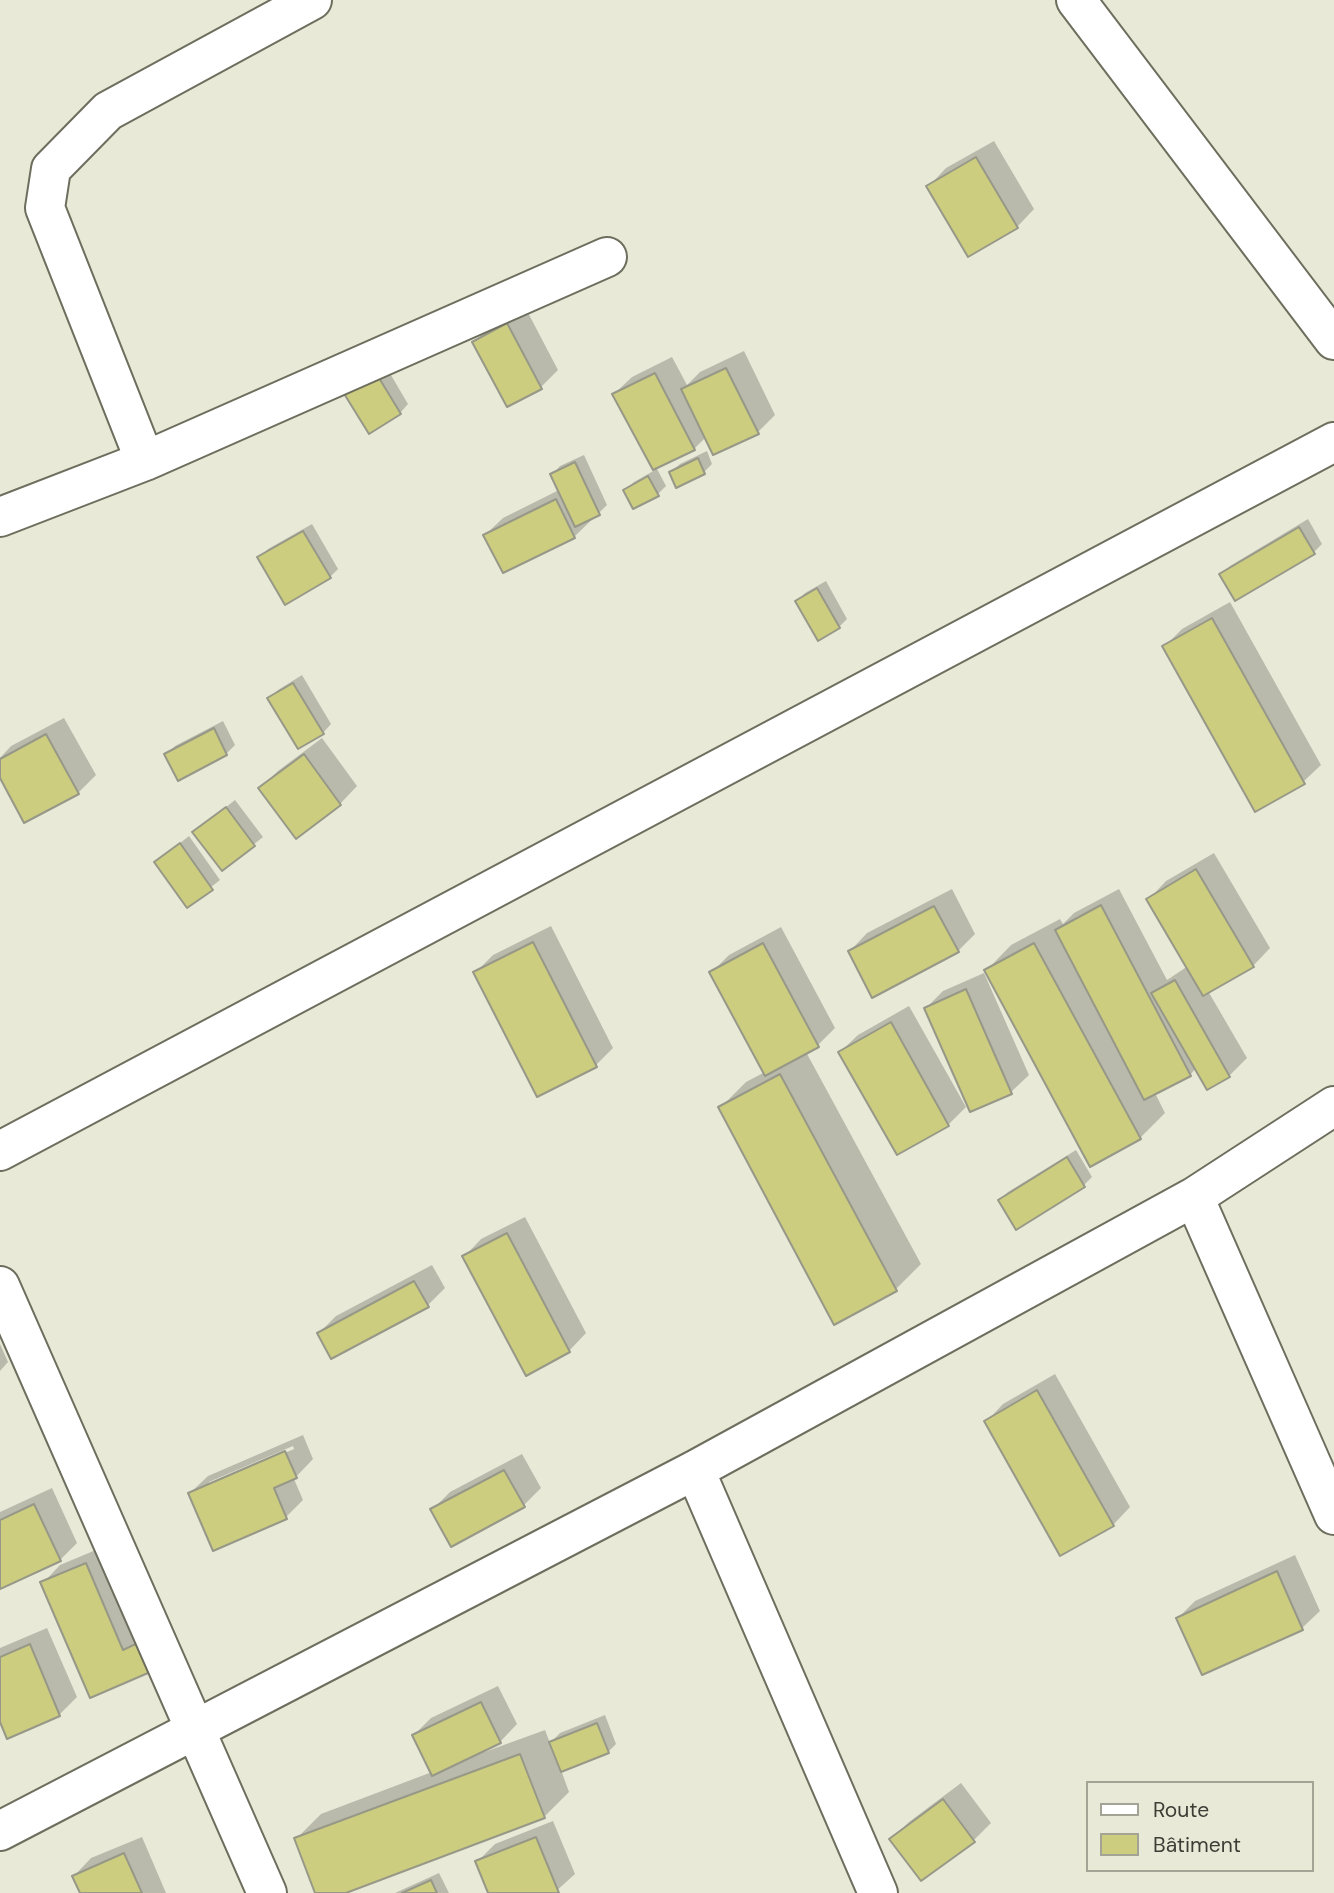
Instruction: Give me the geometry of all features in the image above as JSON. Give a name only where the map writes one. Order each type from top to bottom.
[{"type":"street","points":[[145,461],[45,208],[51,169],[108,111],[312,0]]},
{"type":"street","points":[[1076,0],[1334,340]]},
{"type":"street","points":[[0,517],[145,461],[607,257]]},
{"type":"street","points":[[0,1151],[1334,442]]},
{"type":"street","points":[[0,1831],[695,1470],[1194,1197],[1334,1106]]},
{"type":"street","points":[[1194,1197],[1334,1516]]},
{"type":"street","points":[[0,1286],[267,1893]]},
{"type":"street","points":[[695,1470],[878,1893]]},
{"type":"building","points":[[976,157],[1018,228],[968,257],[926,186]]},
{"type":"building","points":[[507,323],[542,389],[507,407],[472,342]]},
{"type":"building","points":[[726,368],[759,434],[713,455],[681,389]]},
{"type":"building","points":[[376,373],[401,414],[369,434],[343,392]]},
{"type":"building","points":[[655,373],[695,450],[653,470],[612,394]]},
{"type":"building","points":[[698,458],[705,474],[676,488],[669,472]]},
{"type":"building","points":[[575,462],[600,515],[575,527],[550,474]]},
{"type":"building","points":[[648,476],[659,496],[633,509],[623,490]]},
{"type":"building","points":[[556,499],[575,538],[503,573],[483,535]]},
{"type":"building","points":[[1299,527],[1315,554],[1235,601],[1219,574]]},
{"type":"building","points":[[303,531],[331,578],[285,605],[257,557]]},
{"type":"building","points":[[817,588],[840,628],[818,641],[795,601]]},
{"type":"building","points":[[1212,618],[1305,784],[1255,812],[1162,646]]},
{"type":"building","points":[[293,683],[324,734],[298,749],[267,698]]},
{"type":"building","points":[[214,728],[227,755],[178,781],[164,754]]},
{"type":"building","points":[[46,734],[79,794],[24,823],[0,778],[0,759]]},
{"type":"building","points":[[304,754],[341,805],[296,839],[258,788]]},
{"type":"building","points":[[226,807],[255,846],[222,871],[192,832]]},
{"type":"building","points":[[180,843],[213,890],[187,908],[154,862]]},
{"type":"building","points":[[1196,869],[1254,967],[1203,996],[1146,899]]},
{"type":"building","points":[[1101,905],[1191,1076],[1144,1100],[1055,930]]},
{"type":"building","points":[[934,906],[959,952],[872,998],[848,951]]},
{"type":"building","points":[[533,942],[597,1067],[537,1097],[473,972]]},
{"type":"building","points":[[763,943],[819,1047],[765,1076],[709,972]]},
{"type":"building","points":[[1034,943],[1141,1139],[1090,1167],[984,970]]},
{"type":"building","points":[[1175,980],[1230,1077],[1207,1090],[1151,993]]},
{"type":"building","points":[[966,989],[1012,1094],[970,1112],[924,1008]]},
{"type":"building","points":[[891,1022],[949,1126],[897,1155],[838,1052]]},
{"type":"building","points":[[780,1074],[897,1291],[834,1325],[718,1107]]},
{"type":"building","points":[[1067,1157],[1085,1187],[1016,1230],[998,1200]]},
{"type":"building","points":[[507,1233],[570,1352],[526,1376],[462,1256]]},
{"type":"building","points":[[414,1281],[429,1307],[331,1359],[317,1333]]},
{"type":"building","points":[[1037,1390],[1114,1526],[1060,1556],[984,1421]]},
{"type":"building","points":[[285,1451],[297,1478],[274,1488],[287,1519],[213,1551],[188,1493]]},
{"type":"building","points":[[504,1470],[525,1507],[451,1547],[430,1509]]},
{"type":"building","points":[[34,1504],[61,1561],[0,1589],[0,1520]]},
{"type":"building","points":[[86,1563],[123,1650],[142,1641],[155,1670],[90,1698],[40,1582]]},
{"type":"building","points":[[1277,1571],[1303,1630],[1202,1675],[1176,1618]]},
{"type":"building","points":[[30,1644],[60,1716],[7,1739],[0,1722],[0,1657]]},
{"type":"building","points":[[481,1702],[501,1743],[432,1776],[412,1735]]},
{"type":"building","points":[[597,1723],[609,1753],[561,1772],[549,1742]]},
{"type":"building","points":[[520,1754],[545,1818],[346,1893],[315,1893],[294,1838]]},
{"type":"building","points":[[943,1799],[975,1842],[921,1881],[889,1839]]},
{"type":"building","points":[[536,1837],[559,1893],[488,1893],[475,1861]]},
{"type":"building","points":[[124,1853],[142,1893],[80,1893],[72,1876]]},
{"type":"building","points":[[431,1880],[437,1893],[402,1893]]}]
